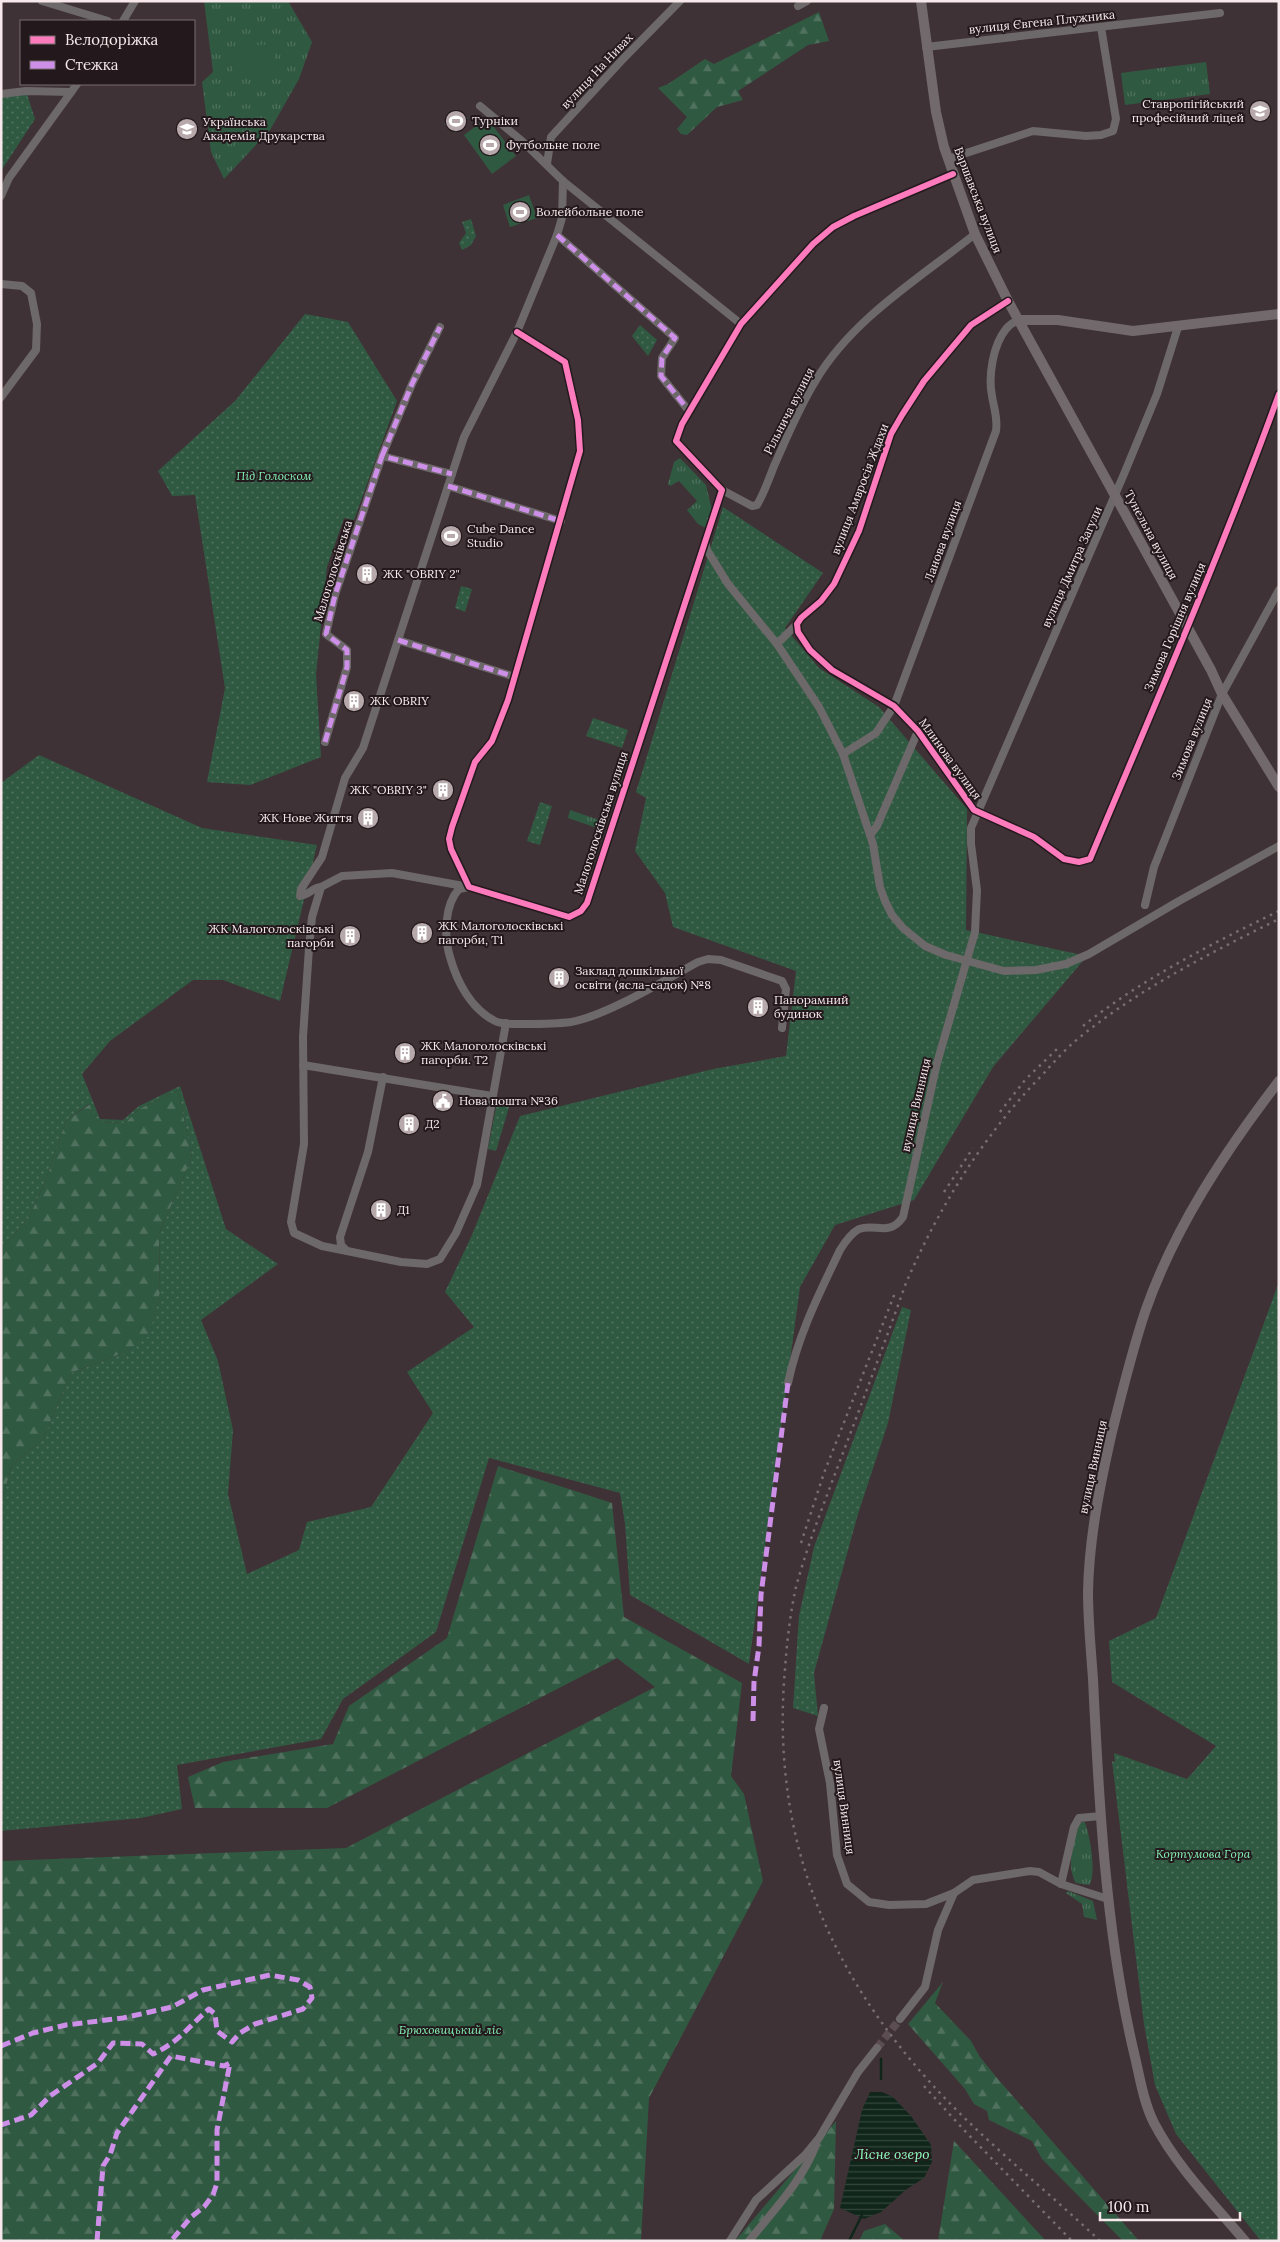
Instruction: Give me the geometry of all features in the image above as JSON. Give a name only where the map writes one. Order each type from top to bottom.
[{"type":"main road","name":"Варшавська вулиця","points":[[921,1],[936,112],[948,159],[975,234],[1018,320]]},
{"type":"main road","points":[[1018,320],[1058,320],[1133,331],[1279,314]]},
{"type":"main road","name":"Тунельна вулиця","points":[[1018,320],[1188,627],[1222,694],[1279,787]]},
{"type":"main road","name":"вулиця Винниця","points":[[1245,2241],[1184,2169],[1169,2148],[1152,2120],[1142,2089],[1127,2024],[1108,1899],[1101,1816],[1088,1592],[1093,1526],[1103,1470],[1125,1379],[1143,1319],[1166,1260],[1190,1215],[1230,1150],[1279,1081]]},
{"type":"street","points":[[42,1],[105,20]]},
{"type":"street","points":[[124,20],[136,1]]},
{"type":"street","name":"вулиця На Нивах","points":[[547,164],[551,137],[680,1]]},
{"type":"street","points":[[798,6],[807,1]]},
{"type":"street","name":"вулиця Євгена Плужника","points":[[926,47],[1220,13]]},
{"type":"street","points":[[948,159],[1033,131],[1086,136],[1101,135],[1112,131],[1116,120],[1101,27]]},
{"type":"street","points":[[1,196],[8,178],[76,85]]},
{"type":"street","points":[[1,94],[26,91],[71,92]]},
{"type":"street","points":[[480,106],[497,118],[563,181],[740,324]]},
{"type":"street","points":[[722,490],[676,441],[690,411],[725,354],[740,324],[813,244],[833,226],[953,174]]},
{"type":"street","points":[[515,677],[398,640],[464,437],[517,332],[557,235],[562,218],[563,181]]},
{"type":"street","name":"Рільнича вулиця","points":[[722,490],[752,506],[757,505],[790,430],[815,380],[831,357],[898,293],[975,234]]},
{"type":"street","points":[[557,235],[675,338],[662,358],[661,376],[690,411]]},
{"type":"street","points":[[1,284],[18,285],[30,293],[37,324],[36,350],[1,397]]},
{"type":"street","name":"вулиця Амвросія Ждахи","points":[[777,644],[821,600],[834,584],[859,531],[891,434],[924,381],[971,325],[1008,302]]},
{"type":"street","name":"Ланова вулиця","points":[[843,754],[876,733],[894,706],[996,431],[997,414],[992,396],[991,374],[999,342],[1006,328],[1018,320]]},
{"type":"street","name":"Малоголосківська","points":[[325,742],[347,667],[348,650],[326,634],[335,595],[382,456],[412,384],[440,327]]},
{"type":"street","name":"вулиця Дмитра Загули","points":[[977,812],[1157,394],[1178,327]]},
{"type":"street","points":[[517,332],[565,362],[576,405],[580,451],[515,677],[492,741],[478,757],[473,767],[450,833],[451,849],[469,887],[460,889],[450,903],[447,922],[447,945],[461,987],[481,1010],[495,1021],[536,1024],[572,1022],[607,1010],[698,962],[708,959],[721,960],[782,981],[786,989],[782,1028]]},
{"type":"street","name":"Зимова Горішня вулиця","points":[[1083,862],[1090,859],[1188,627],[1279,394]]},
{"type":"street","points":[[382,456],[452,474]]},
{"type":"street","points":[[448,486],[561,521]]},
{"type":"street","name":"Малоголосківська вулиця","points":[[398,640],[363,748],[345,778],[322,857],[301,889],[300,896],[307,895],[317,887],[321,887],[342,876],[392,873],[469,887],[572,917],[587,904],[722,490]]},
{"type":"street","points":[[705,541],[707,550],[728,584],[777,644],[806,686],[843,754],[870,835],[880,887],[892,915],[903,928],[925,946],[946,955],[1004,971],[1036,970],[1066,964],[1089,954],[1179,901],[1279,846]]},
{"type":"street","name":"Зимова вулиця","points":[[1145,905],[1154,866],[1222,694],[1279,590]]},
{"type":"street","name":"Млинова вулиця","points":[[797,624],[798,632],[810,650],[832,670],[894,706],[918,730],[966,801],[977,812],[1034,837],[1064,859],[1083,862]]},
{"type":"street","points":[[870,835],[877,826],[918,730]]},
{"type":"street","name":"вулиця Винниця","points":[[788,1383],[794,1354],[803,1328],[847,1239],[860,1229],[890,1228],[899,1224],[903,1218],[937,1063],[977,920],[977,890],[971,835],[977,812]]},
{"type":"street","points":[[321,887],[312,917],[309,948],[303,1065],[304,1144],[291,1222],[294,1234],[308,1242],[401,1262],[427,1264],[440,1260],[456,1233],[476,1185],[506,1023]]},
{"type":"street","points":[[303,1065],[492,1096]]},
{"type":"street","points":[[347,1251],[341,1245],[340,1237],[368,1152],[382,1077]]},
{"type":"street","name":"вулиця Винниця","points":[[824,1708],[819,1729],[830,1783],[837,1855],[847,1884],[869,1902],[889,1905],[926,1904],[954,1893],[973,1880],[1030,1870],[1039,1872],[1061,1884],[1108,1899]]},
{"type":"street","points":[[1061,1884],[1074,1827],[1079,1818],[1101,1816]]},
{"type":"street","points":[[900,2019],[925,1987],[938,1930],[954,1893]]},
{"type":"street","points":[[749,2241],[802,2172],[811,2158],[819,2138],[858,2072],[877,2048]]},
{"type":"street","points":[[730,2241],[756,2200],[805,2155],[819,2138]]},
{"type":"green space","points":[[204,1],[288,1],[312,42],[299,79],[270,130],[224,179],[211,152],[202,82],[213,72]]},
{"type":"green space","points":[[819,12],[829,41],[808,45],[738,91],[743,100],[717,107],[687,135],[681,134],[677,129],[687,117],[658,88],[668,84],[705,59],[714,64]]},
{"type":"green space","points":[[274,44],[276,72],[234,76],[231,47]]},
{"type":"green space","points":[[1206,62],[1210,94],[1125,105],[1121,73]]},
{"type":"green space","points":[[26,91],[35,119],[1,171],[1,95]]},
{"type":"green space","name":"Турніки","points":[[456,109],[468,118],[455,133],[444,124]]},
{"type":"green space","name":"Футбольне поле","points":[[487,118],[516,156],[492,174],[464,135]]},
{"type":"green space","name":"Волейбольне поле","points":[[529,195],[537,218],[510,227],[503,205]]},
{"type":"green space","points":[[471,219],[476,236],[471,245],[462,250],[459,243],[466,233],[462,222]]},
{"type":"green space","name":"Під Голоском","points":[[305,314],[348,322],[397,401],[354,520],[344,518],[327,567],[316,674],[321,757],[250,785],[207,782],[225,688],[195,495],[172,496],[158,471],[235,401]]},
{"type":"green space","points":[[640,325],[657,340],[648,356],[632,336]]},
{"type":"green space","points":[[680,458],[706,485],[712,510],[706,528],[698,524],[687,510],[697,501],[679,481],[670,486],[668,484],[674,462]]},
{"type":"green space","points":[[723,507],[823,573],[785,628],[819,668],[879,707],[967,809],[966,930],[1087,956],[993,1067],[914,1200],[835,1225],[800,1287],[749,1664],[630,1595],[625,1524],[620,1493],[489,1458],[436,1632],[343,1699],[321,1739],[177,1765],[182,1809],[141,1818],[1,1831],[1,1505],[12,1465],[43,1439],[71,1373],[123,1353],[149,1336],[160,1293],[159,1234],[192,1157],[178,1090],[139,1109],[125,1123],[98,1122],[89,1104],[66,1121],[45,1182],[29,1217],[1,1250],[1,783],[39,755],[202,828],[317,845],[280,1001],[223,980],[193,980],[110,1041],[82,1074],[100,1119],[123,1120],[139,1106],[180,1086],[226,1229],[278,1264],[201,1320],[218,1361],[233,1430],[228,1494],[247,1574],[299,1550],[307,1522],[371,1507],[433,1413],[407,1372],[474,1327],[445,1292],[472,1235],[520,1116],[713,1069],[786,1056],[796,971],[673,927],[665,893],[635,851],[646,798],[636,792]]},
{"type":"green space","points":[[461,586],[472,589],[465,612],[455,608]]},
{"type":"green space","points":[[593,718],[628,730],[622,748],[586,736]]},
{"type":"green space","points":[[540,802],[552,806],[540,845],[527,841]]},
{"type":"green space","points":[[570,810],[602,821],[600,829],[568,818]]},
{"type":"green space","points":[[178,1090],[192,1157],[159,1234],[160,1293],[149,1337],[123,1353],[71,1373],[43,1439],[12,1465],[1,1505],[1,1250],[29,1217],[45,1182],[66,1121],[90,1104],[98,1122],[125,1123],[139,1109]]},
{"type":"green space","points":[[510,1104],[496,1151],[488,1149],[496,1107]]},
{"type":"green space","name":"Кортумова Гора","points":[[1279,1282],[1279,2241],[1261,2241],[1176,2134],[1155,2085],[1144,2024],[1112,1761],[1115,1762],[1114,1753],[1187,1779],[1216,1746],[1112,1682],[1109,1641],[1156,1618]]},
{"type":"green space","points":[[902,1307],[911,1310],[888,1423],[858,1514],[814,1673],[818,1716],[793,1708],[799,1616],[814,1547]]},
{"type":"green space","name":"Брюховицький ліс","points":[[498,1466],[612,1503],[624,1617],[742,1683],[731,1776],[744,1794],[763,1881],[649,2098],[641,2241],[1,2241],[1,1861],[346,1848],[655,1687],[617,1658],[327,1808],[195,1808],[188,1777],[223,1762],[333,1744],[349,1706],[447,1638]]},
{"type":"green space","points":[[1084,1821],[1093,1864],[1089,1885],[1076,1883],[1071,1869],[1075,1838],[1079,1824]]},
{"type":"green space","points":[[1068,1891],[1093,1901],[1097,1920],[1084,1917],[1082,1904],[1066,1893]]},
{"type":"green space","points":[[943,1982],[935,2003],[971,2041],[980,2057],[997,2078],[1139,2241],[1123,2241],[1042,2159],[1032,2141],[989,2120],[987,2111],[974,2104],[965,2089],[908,2024]]},
{"type":"green space","points":[[836,2121],[834,2209],[820,2241],[735,2241]]},
{"type":"green space","points":[[954,2141],[1046,2241],[938,2241]]},
{"type":"green space","points":[[885,2224],[905,2241],[859,2241],[864,2231]]},
{"type":"water","name":"Лісне озеро","points":[[870,2092],[882,2092],[893,2097],[911,2116],[931,2145],[932,2162],[924,2178],[907,2189],[881,2212],[864,2219],[840,2208],[862,2110]]},
{"type":"waterway","points":[[881,2059],[881,2079]]},
{"type":"waterway","points":[[849,2241],[862,2215]]},
{"type":"tunnel","points":[[877,2048],[900,2019]]},
{"type":"railway","points":[[1083,1026],[1129,993],[1178,963],[1279,911]]},
{"type":"railway","points":[[1100,2241],[990,2142],[928,2080],[891,2035],[859,1988],[832,1940],[812,1890],[796,1838],[787,1784],[783,1727],[785,1669],[789,1628],[796,1587],[811,1538],[906,1283],[919,1254],[966,1171],[1023,1095],[1074,1042],[1122,1006],[1173,974],[1279,919]]},
{"type":"railway","points":[[1000,1112],[1025,1080],[1059,1047]]},
{"type":"railway","points":[[944,1192],[973,1148]]},
{"type":"railway","points":[[801,1543],[824,1473],[895,1293]]},
{"type":"railway","points":[[924,2086],[1072,2241]]},
{"type":"marked path","points":[[557,235],[675,338],[662,358],[661,376],[689,411]]},
{"type":"marked path","points":[[382,456],[412,384],[440,327]]},
{"type":"marked path","points":[[325,742],[347,667],[347,650],[326,634],[335,595],[382,456],[452,474]]},
{"type":"marked path","points":[[448,486],[561,521]]},
{"type":"marked path","points":[[398,640],[515,677]]},
{"type":"marked path","points":[[753,1721],[761,1595],[788,1383]]},
{"type":"marked path","points":[[1,2046],[33,2033],[66,2025],[123,2018],[172,2007],[203,1990],[270,1975],[298,1980],[310,1987],[312,1998],[303,2009],[255,2024],[240,2033],[232,2042],[217,2031],[215,2014],[209,2009],[177,2039],[153,2054],[142,2044],[113,2043],[98,2063],[50,2096],[31,2115],[1,2125]]},
{"type":"marked path","points":[[97,2241],[103,2166],[110,2155],[117,2133],[171,2056],[224,2066],[230,2063],[217,2130],[217,2183],[213,2195],[204,2207],[191,2217],[171,2241]]},
{"type":"cycle path","points":[[517,332],[565,362],[578,420],[580,451],[508,700],[492,741],[475,762],[449,839],[451,849],[469,887],[569,917],[581,911],[587,903],[722,490],[676,441],[682,424],[741,324],[813,244],[833,227],[854,216],[953,174]]},
{"type":"cycle path","points":[[1008,301],[971,325],[924,381],[891,434],[859,531],[834,584],[821,601],[801,618],[797,624],[798,632],[810,650],[832,670],[894,706],[918,731],[974,810],[1034,837],[1064,859],[1079,862],[1090,859],[1211,569],[1279,394]]},
{"type":"place","name":"Ставропігійський професійний ліцей","points":[[1260,111]]},
{"type":"place","name":"Турніки","points":[[456,121]]},
{"type":"place","name":"Українська Академія Друкарства","points":[[187,129]]},
{"type":"place","name":"Футбольне поле","points":[[490,145]]},
{"type":"place","name":"Волейбольне поле","points":[[520,212]]},
{"type":"place","name":"Cube Dance Studio","points":[[451,536]]},
{"type":"place","name":"ЖК \"OBRIY 2\"","points":[[367,574]]},
{"type":"place","name":"ЖК OBRIY","points":[[354,701]]},
{"type":"place","name":"ЖК \"OBRIY 3\"","points":[[443,790]]},
{"type":"place","name":"ЖК Нове Життя","points":[[368,818]]},
{"type":"place","name":"ЖК Малоголосківські пагорби, Т1","points":[[422,933]]},
{"type":"place","name":"ЖК Малоголосківські пагорби","points":[[350,936]]},
{"type":"place","name":"Заклад дошкільної освіти (ясла-садок) №8","points":[[559,978]]},
{"type":"place","name":"Панорамний будинок","points":[[758,1007]]},
{"type":"place","name":"ЖК Малоголосківські пагорби. Т2","points":[[405,1053]]},
{"type":"place","name":"Нова пошта №36","points":[[443,1101]]},
{"type":"place","name":"Д2","points":[[409,1124]]},
{"type":"place","name":"Д1","points":[[381,1210]]}]
